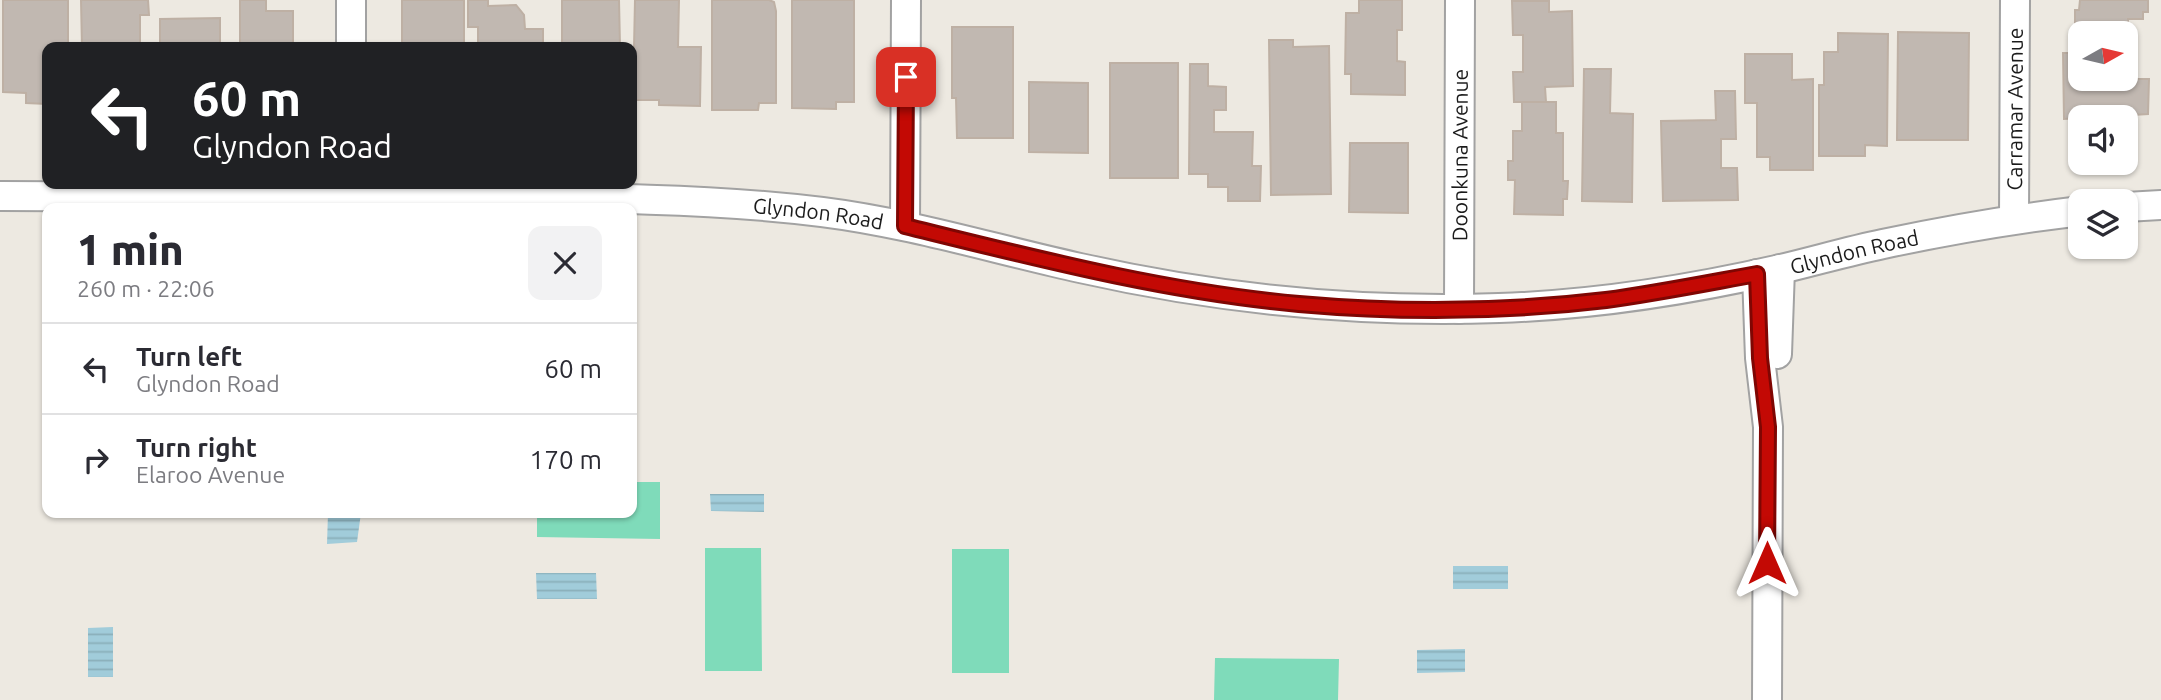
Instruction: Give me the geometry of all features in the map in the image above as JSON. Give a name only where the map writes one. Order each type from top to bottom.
[{"type":"street","points":[[351,0],[351,42]]},
{"type":"street","points":[[905,226],[906,0]]},
{"type":"street","name":"Doonkuna Avenue","points":[[1459,309],[1460,0]]},
{"type":"street","name":"Carramar Avenue","points":[[2014,219],[2015,0]]},
{"type":"street","name":"Glyndon Road","points":[[0,196],[351,190],[684,200],[829,213],[905,226],[1083,269],[1238,296],[1353,308],[1459,309],[1606,300],[1769,272],[1877,245],[2014,219],[2068,213]]},
{"type":"street","points":[[2138,206],[2161,205]]},
{"type":"street","points":[[1767,700],[1768,427],[1760,358],[1769,272]]},
{"type":"green space","points":[[637,482],[660,482],[660,539],[537,537],[537,518],[637,518]]},
{"type":"green space","points":[[705,548],[761,548],[762,671],[705,671]]},
{"type":"green space","points":[[952,549],[1009,549],[1009,673],[952,673]]},
{"type":"green space","points":[[1215,658],[1339,659],[1338,700],[1214,700]]},
{"type":"water","points":[[710,494],[764,494],[764,512],[711,511]]},
{"type":"water","points":[[328,518],[360,518],[357,542],[327,544]]},
{"type":"water","points":[[1453,566],[1508,566],[1508,589],[1453,589]]},
{"type":"water","points":[[536,573],[596,573],[597,599],[537,599]]},
{"type":"water","points":[[113,627],[113,677],[88,677],[88,628]]},
{"type":"water","points":[[1465,649],[1465,672],[1417,673],[1417,650]]},
{"type":"building","points":[[3,0],[68,0],[68,42],[42,42],[42,104],[26,103],[26,93],[3,92]]},
{"type":"building","points":[[81,0],[148,0],[149,15],[140,15],[140,42],[82,42]]},
{"type":"building","points":[[240,0],[266,0],[266,11],[293,11],[293,42],[240,42]]},
{"type":"building","points":[[402,0],[464,0],[464,42],[402,42]]},
{"type":"building","points":[[468,0],[488,0],[488,6],[516,5],[524,15],[525,29],[543,29],[543,42],[478,42],[478,27],[468,27]]},
{"type":"building","points":[[562,0],[619,0],[620,42],[562,42]]},
{"type":"building","points":[[635,0],[679,0],[678,47],[701,47],[700,106],[659,105],[659,100],[637,100],[637,42],[634,42]]},
{"type":"building","points":[[712,0],[774,2],[776,103],[759,103],[758,110],[712,110]]},
{"type":"building","points":[[792,0],[854,0],[854,102],[836,102],[836,109],[792,108]]},
{"type":"building","points":[[1359,0],[1402,0],[1402,30],[1397,30],[1397,61],[1405,62],[1405,95],[1351,94],[1351,74],[1345,74],[1346,13],[1359,13]]},
{"type":"building","points":[[2080,0],[2148,0],[2148,12],[2143,12],[2143,19],[2075,21],[2075,10],[2079,10]]},
{"type":"building","points":[[1512,1],[1549,1],[1549,12],[1572,11],[1573,86],[1545,87],[1546,102],[1514,102],[1513,72],[1523,72],[1523,35],[1513,35]]},
{"type":"building","points":[[220,18],[220,42],[160,42],[160,19]]},
{"type":"building","points":[[952,27],[1013,27],[1013,138],[957,138],[956,98],[952,98]]},
{"type":"building","points":[[1898,32],[1969,33],[1968,140],[1897,140]]},
{"type":"building","points":[[1838,33],[1888,34],[1887,146],[1865,145],[1865,156],[1819,156],[1819,85],[1824,85],[1824,52],[1838,52]]},
{"type":"building","points":[[1269,40],[1293,40],[1293,47],[1329,46],[1331,194],[1271,195]]},
{"type":"building","points":[[2063,53],[2068,53],[2068,91],[2138,91],[2138,79],[2149,79],[2148,114],[2138,115],[2138,105],[2068,105],[2068,119],[2064,119]]},
{"type":"building","points":[[1745,54],[1792,54],[1792,80],[1813,79],[1813,170],[1770,170],[1770,157],[1757,157],[1757,103],[1745,103]]},
{"type":"building","points":[[1110,63],[1178,63],[1178,178],[1110,178]]},
{"type":"building","points":[[1190,64],[1208,64],[1208,86],[1226,87],[1226,110],[1214,110],[1214,132],[1253,132],[1252,166],[1261,166],[1260,201],[1228,201],[1228,187],[1208,187],[1208,174],[1189,174]]},
{"type":"building","points":[[1584,69],[1611,69],[1610,113],[1633,114],[1632,202],[1582,201]]},
{"type":"building","points":[[1029,82],[1088,83],[1088,153],[1029,152]]},
{"type":"building","points":[[1715,91],[1735,91],[1736,139],[1721,139],[1721,168],[1737,168],[1738,200],[1663,201],[1661,121],[1716,120]]},
{"type":"building","points":[[1522,102],[1556,102],[1556,133],[1563,133],[1563,181],[1568,181],[1567,199],[1563,199],[1563,215],[1514,214],[1515,180],[1508,180],[1508,161],[1513,161],[1513,131],[1522,131]]},
{"type":"building","points":[[1350,143],[1408,143],[1408,213],[1349,212]]},
{"type":"route","points":[[906,77],[905,226],[1083,269],[1168,285],[1298,304],[1406,309],[1501,308],[1587,302],[1757,274],[1760,358],[1768,427],[1767,563]]}]
